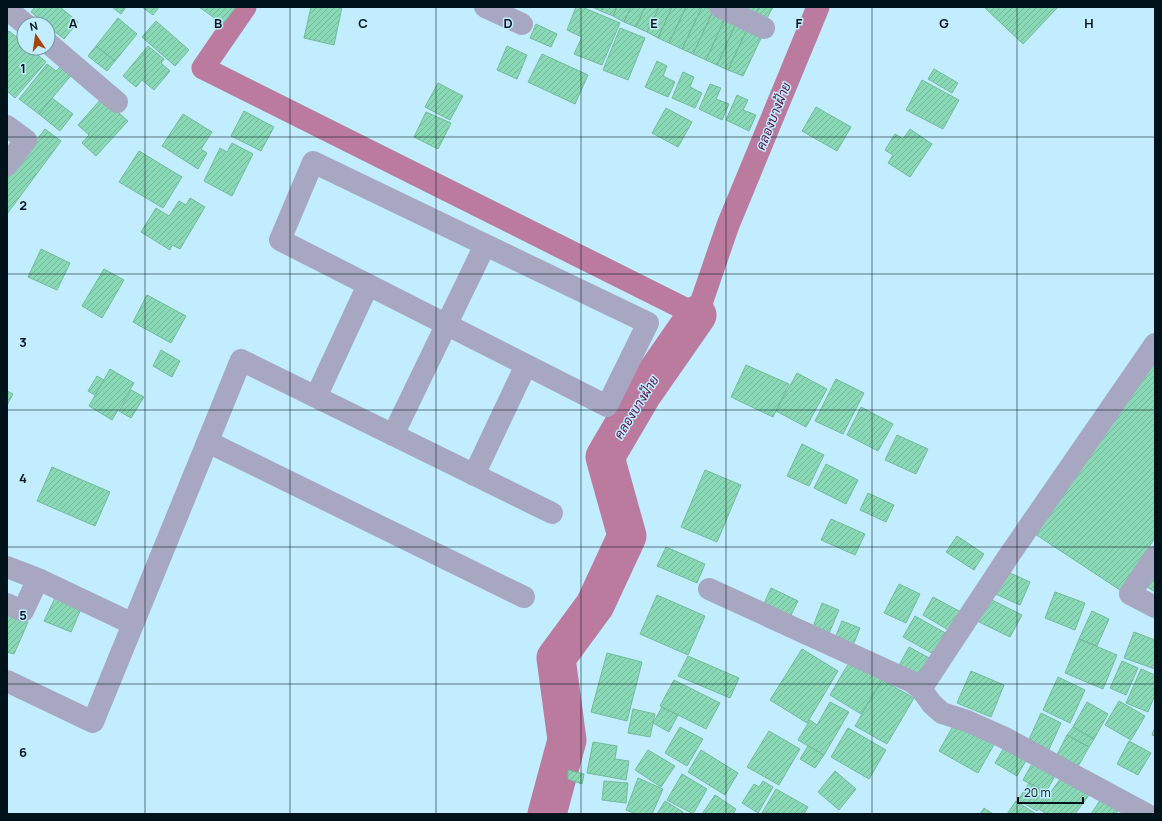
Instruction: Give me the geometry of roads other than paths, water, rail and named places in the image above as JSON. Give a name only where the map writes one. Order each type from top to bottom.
[{"type":"street","points":[[485,7],[522,24]]},
{"type":"street","points":[[720,7],[764,28]]},
{"type":"street","points":[[56,51],[117,102]]},
{"type":"street","points":[[7,126],[26,140],[7,165]]},
{"type":"street","points":[[313,162],[485,244],[648,322],[607,406],[280,240],[313,162]]},
{"type":"street","points":[[393,435],[485,244]]},
{"type":"street","points":[[316,397],[368,285]]},
{"type":"street","points":[[921,689],[1008,557],[1155,344]]},
{"type":"street","points":[[7,681],[93,722],[241,360],[552,513]]},
{"type":"street","points":[[474,475],[526,365]]},
{"type":"street","points":[[208,442],[524,597]]},
{"type":"street","points":[[1155,557],[1130,594],[1155,607]]},
{"type":"street","points":[[7,567],[38,579],[133,624]]},
{"type":"street","points":[[7,604],[23,611],[38,579]]},
{"type":"street","points":[[709,589],[912,682],[921,689],[932,704],[942,713],[967,721],[1003,737],[1146,814]]},
{"type":"waterway","points":[[245,7],[203,68],[697,315],[728,225],[818,7]]},
{"type":"waterway","name":"คลองบางฝ้าย","points":[[547,814],[567,740],[556,658],[595,605],[627,536],[605,457],[642,394],[697,315]]}]
